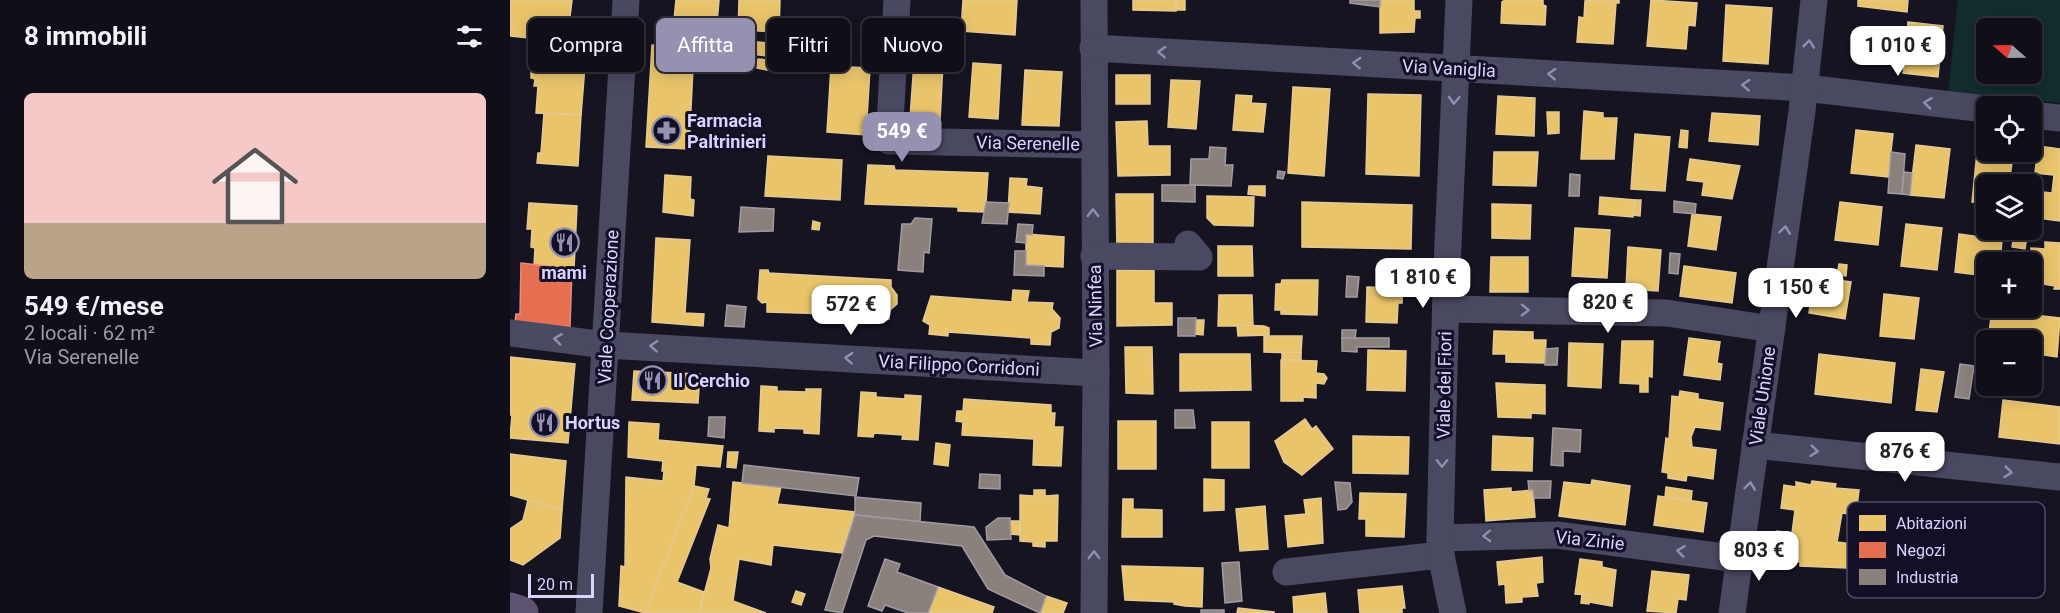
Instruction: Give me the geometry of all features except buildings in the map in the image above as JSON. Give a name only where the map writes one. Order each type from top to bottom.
[{"type":"main road","points":[[510,609],[522,613]]},
{"type":"street","name":"Viale Cooperazione","points":[[589,613],[626,0]]},
{"type":"street","name":"Via Serenelle","points":[[897,0],[889,141],[1093,145]]},
{"type":"street","name":"Via Ninfea","points":[[1094,0],[1096,373],[1094,613]]},
{"type":"street","name":"Viale dei Fiori","points":[[1453,613],[1441,546],[1446,309],[1459,0]]},
{"type":"street","name":"Viale Unione","points":[[1732,613],[1805,88],[1814,0]]},
{"type":"street","name":"Via Vaniglia","points":[[1093,48],[1805,88],[1976,109]]},
{"type":"street","points":[[2042,116],[2060,118]]},
{"type":"street","points":[[1094,256],[1199,257],[1188,244]]},
{"type":"street","points":[[1446,309],[1666,313],[1772,329]]},
{"type":"street","name":"Via Filippo Corridoni","points":[[510,333],[606,345],[1096,373]]},
{"type":"street","points":[[1755,445],[2060,477]]},
{"type":"street","name":"Via Zinie","points":[[1441,546],[1557,534],[1739,559]]},
{"type":"street","points":[[1286,572],[1441,546]]},
{"type":"green space","points":[[1958,0],[2060,0],[2060,103],[2042,101],[2042,96],[1989,96],[1948,92]]},
{"type":"place","name":"Farmacia Paltrinieri","points":[[666,130]]},
{"type":"place","name":"mami","points":[[564,243]]},
{"type":"place","name":"Il Cerchio","points":[[652,380]]},
{"type":"place","name":"Hortus","points":[[544,422]]}]
